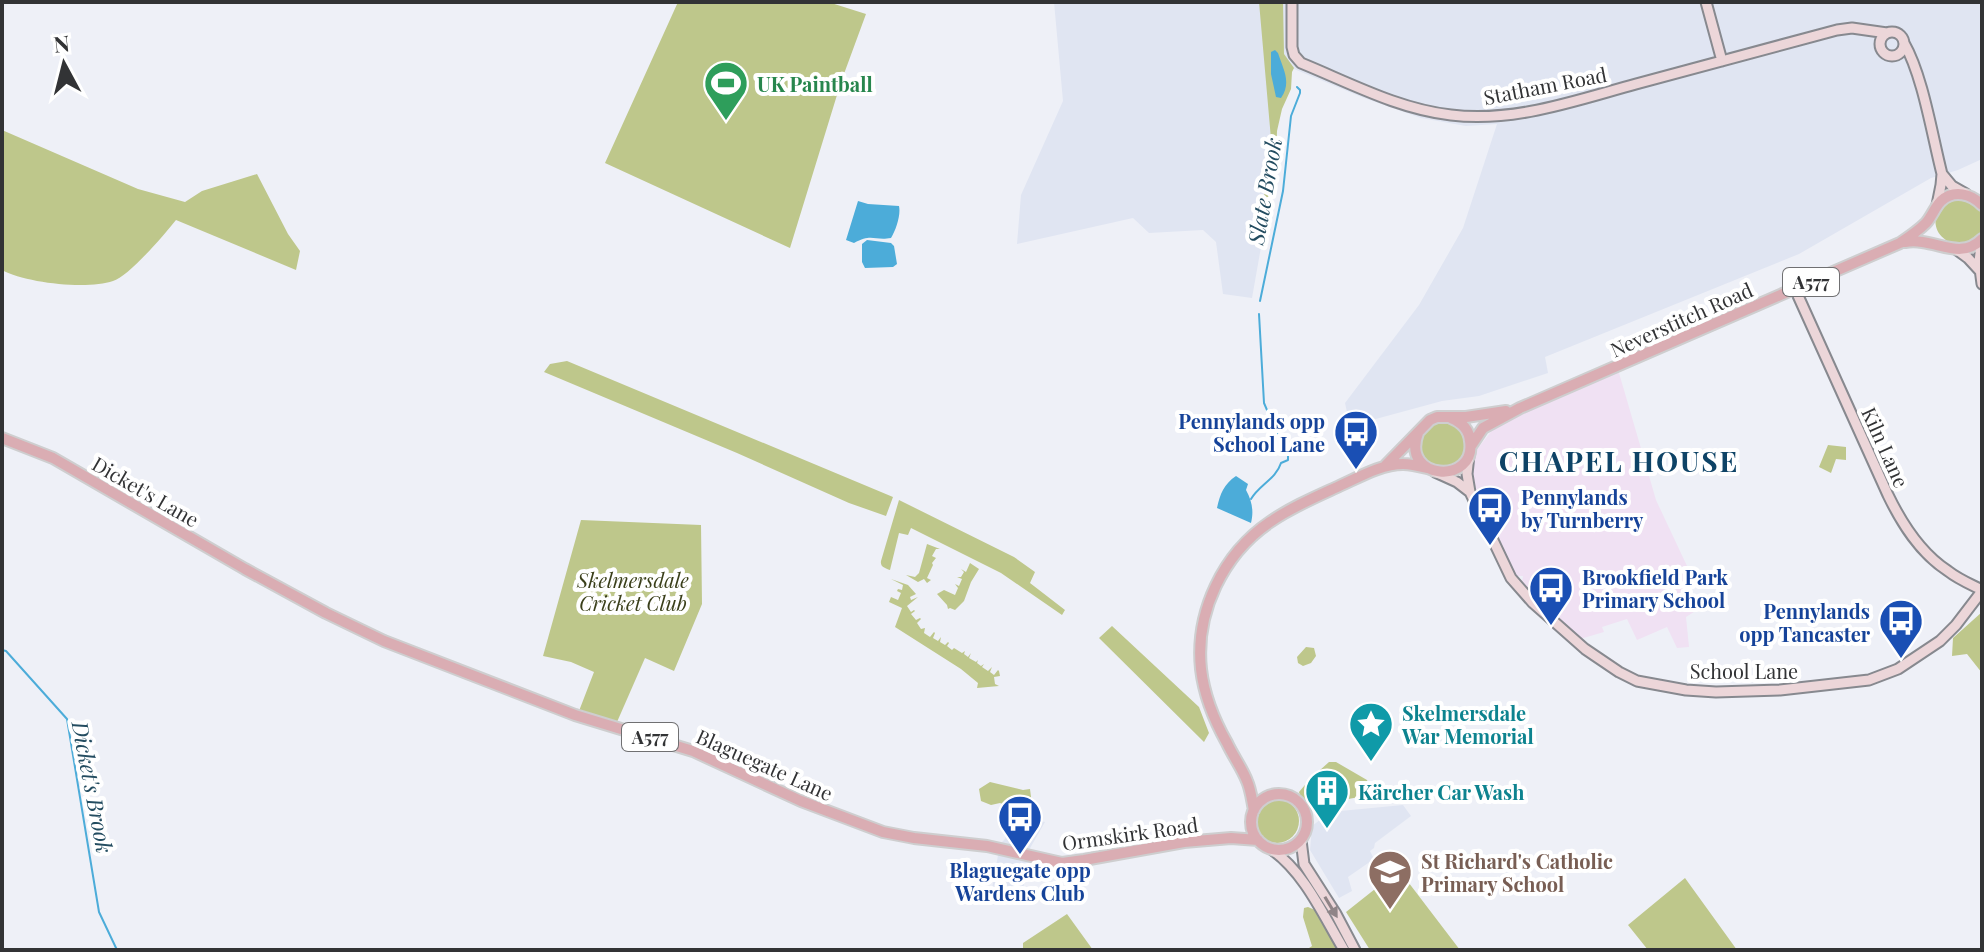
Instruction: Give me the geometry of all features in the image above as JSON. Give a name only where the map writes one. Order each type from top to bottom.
[{"type":"main road","name":"A577","points":[[1934,211],[1949,196],[1974,196]]},
{"type":"main road","points":[[1974,196],[1982,205]]},
{"type":"main road","points":[[1934,211],[1932,221],[1936,237],[1952,248],[1971,248],[1982,239]]},
{"type":"main road","name":"Neverstitch Road","points":[[1471,449],[1483,428],[1520,408],[1900,243],[1922,226],[1934,211]]},
{"type":"main road","name":"Neverstitch Road","points":[[1900,243],[1925,241],[1952,248]]},
{"type":"main road","name":"Neverstitch Road","points":[[1449,417],[1520,408]]},
{"type":"main road","points":[[1449,417],[1463,425],[1471,449]]},
{"type":"main road","name":"A577","points":[[1382,468],[1430,420],[1449,417]]},
{"type":"main road","points":[[1419,430],[1415,446],[1421,462],[1430,469]]},
{"type":"main road","name":"Dicket's Lane","points":[[2,438],[53,458],[268,582]]},
{"type":"main road","name":"A577","points":[[1258,840],[1252,824],[1254,810],[1248,782],[1212,713],[1203,681],[1203,628],[1216,586],[1236,554],[1269,522],[1298,505],[1382,468],[1405,464],[1443,473],[1452,471],[1467,460],[1471,449]]},
{"type":"main road","name":"Blaguegate Lane","points":[[268,582],[384,641],[575,715],[693,751],[801,801],[883,832],[987,846],[1035,858]]},
{"type":"main road","name":"A577","points":[[1248,782],[1269,797],[1288,796],[1301,805],[1307,819],[1301,840]]},
{"type":"main road","points":[[1254,810],[1269,797]]},
{"type":"main road","name":"Ormskirk Road","points":[[1231,838],[1252,824]]},
{"type":"main road","name":"Ormskirk Road","points":[[1035,858],[1062,863],[1184,842],[1231,838],[1258,840]]},
{"type":"main road","points":[[1258,840],[1271,849],[1287,849],[1301,840]]},
{"type":"street","name":"Statham Road","points":[[1292,2],[1292,47],[1301,63],[1390,100],[1453,116],[1480,117],[1522,112],[1567,102],[1837,30],[1887,33]]},
{"type":"street","points":[[1706,2],[1722,61]]},
{"type":"street","points":[[1862,30],[1880,44],[1883,52],[1906,63],[1917,76]]},
{"type":"street","points":[[1880,44],[1887,33],[1897,33],[1902,37],[1917,76],[1942,174],[1941,190],[1934,211]]},
{"type":"street","points":[[1893,56],[1902,50],[1904,43]]},
{"type":"street","points":[[1942,174],[1952,186],[1974,196]]},
{"type":"street","points":[[1982,239],[1982,284]]},
{"type":"street","points":[[1952,248],[1968,258],[1980,271]]},
{"type":"street","name":"Kiln Lane","points":[[1795,289],[1902,523],[1939,565],[1982,590]]},
{"type":"street","name":"School Lane","points":[[1471,449],[1467,474],[1470,492],[1506,571],[1517,586],[1585,649],[1628,677],[1646,683],[1695,691],[1731,692],[1803,689],[1869,680],[1898,669],[1940,641],[1982,590]]},
{"type":"street","points":[[1430,469],[1470,492]]},
{"type":"street","points":[[1301,840],[1304,864],[1355,950]]},
{"type":"street","points":[[1271,849],[1290,864],[1344,950]]},
{"type":"street","points":[[1312,896],[1315,881]]},
{"type":"shaded area","points":[[1054,2],[1982,2],[1982,159],[1931,178],[1799,254],[1545,357],[1548,373],[1479,396],[1442,401],[1350,426],[1345,403],[1419,305],[1463,228],[1497,124],[1466,126],[1421,118],[1294,69],[1268,70],[1275,168],[1252,298],[1223,294],[1216,242],[1203,230],[1149,233],[1133,218],[1017,244],[1021,195],[1063,101]]},
{"type":"shaded area","points":[[1617,366],[1656,500],[1695,583],[1691,589],[1697,610],[1686,617],[1689,647],[1677,648],[1667,627],[1637,640],[1627,619],[1602,627],[1604,632],[1580,639],[1534,597],[1522,583],[1523,576],[1515,576],[1475,490],[1475,452],[1497,424]]},
{"type":"shaded area","points":[[1403,805],[1411,816],[1375,843],[1370,851],[1374,859],[1348,877],[1352,891],[1339,898],[1310,850],[1312,826],[1330,812]]},
{"type":"shaded area","points":[[1005,813],[1045,822],[1029,850],[1039,853],[1026,876],[1019,905],[990,900],[1000,844],[1008,829],[1002,824]]},
{"type":"green space","name":"UK Paintball","points":[[678,2],[828,2],[866,14],[841,82],[790,248],[605,163]]},
{"type":"green space","points":[[1259,2],[1283,2],[1284,54],[1294,68],[1291,89],[1277,131],[1267,219],[1262,174],[1273,162]]},
{"type":"green space","points":[[2,130],[138,189],[185,202],[202,191],[257,174],[300,251],[296,270],[176,220],[137,264],[113,281],[88,285],[57,284],[2,270]]},
{"type":"green space","points":[[1957,197],[1977,205],[1981,212],[1982,234],[1964,244],[1946,240],[1936,226],[1941,207]]},
{"type":"green space","points":[[567,361],[893,497],[886,516],[544,372],[550,364]]},
{"type":"green space","points":[[1443,422],[1460,428],[1466,445],[1460,462],[1443,468],[1426,462],[1420,445],[1426,428]]},
{"type":"green space","points":[[1828,445],[1846,447],[1846,460],[1836,459],[1831,473],[1819,467]]},
{"type":"green space","points":[[899,500],[1014,557],[1035,572],[1030,583],[1065,610],[1062,615],[1001,573],[911,528],[908,535],[899,533],[890,570],[883,567],[881,561]]},
{"type":"green space","name":"Skelmersdale Cricket Club","points":[[581,520],[701,525],[702,604],[674,671],[645,658],[617,722],[579,711],[594,672],[571,662],[543,656]]},
{"type":"green space","points":[[927,544],[940,549],[936,549],[932,556],[936,558],[927,578],[931,580],[918,582],[906,575],[915,577],[919,573]]},
{"type":"green space","points":[[970,563],[979,569],[964,601],[955,610],[948,609],[937,594],[944,590],[955,595],[958,588],[955,584],[959,586],[962,579],[957,577],[964,572],[961,569],[966,572]]},
{"type":"green space","points":[[891,579],[908,585],[916,594],[910,597],[911,600],[918,597],[907,606],[911,612],[915,611],[911,614],[916,620],[921,619],[917,623],[921,629],[925,628],[924,633],[930,637],[934,632],[933,638],[938,641],[941,637],[940,642],[945,645],[948,642],[947,646],[952,650],[965,651],[968,657],[971,653],[969,658],[978,660],[981,666],[984,664],[982,667],[988,671],[992,667],[990,672],[994,675],[998,670],[1000,676],[994,677],[995,684],[999,686],[977,688],[978,683],[961,669],[895,627],[902,608],[889,602],[891,597],[898,600],[901,593],[897,591],[902,590],[903,585]]},
{"type":"green space","points":[[1982,612],[1982,673],[1967,654],[1952,656],[1953,638]]},
{"type":"green space","points":[[1112,626],[1199,707],[1209,733],[1204,742],[1099,638]]},
{"type":"green space","points":[[1306,647],[1314,648],[1316,656],[1311,663],[1303,666],[1298,663],[1297,657]]},
{"type":"green space","points":[[1329,762],[1336,762],[1367,780],[1369,793],[1333,801],[1301,798],[1299,792]]},
{"type":"green space","points":[[990,782],[1030,789],[1031,797],[1025,810],[981,801],[979,789]]},
{"type":"green space","points":[[1277,799],[1293,805],[1299,821],[1293,837],[1277,843],[1261,837],[1255,821],[1261,805]]},
{"type":"green space","name":"St Richard's Catholic Primary School","points":[[1399,870],[1460,950],[1370,950],[1346,912]]},
{"type":"green space","points":[[1685,878],[1737,950],[1648,950],[1628,925]]},
{"type":"green space","points":[[1304,908],[1315,910],[1339,950],[1306,950],[1312,946],[1303,917]]},
{"type":"green space","points":[[1067,914],[1093,950],[1023,950],[1023,943]]},
{"type":"water","points":[[1275,50],[1286,81],[1281,98],[1276,97],[1271,74],[1271,52]]},
{"type":"water","points":[[858,201],[899,206],[898,222],[891,238],[869,238],[854,243],[846,240]]},
{"type":"water","points":[[867,240],[891,243],[897,264],[893,267],[865,268],[862,244]]},
{"type":"water","points":[[1236,476],[1248,484],[1246,490],[1252,506],[1251,523],[1217,508],[1223,490]]},
{"type":"waterway","name":"Slate Brook","points":[[1260,301],[1283,191],[1291,116],[1300,93],[1297,87]]},
{"type":"waterway","name":"Slate Brook","points":[[1259,314],[1264,403],[1284,450],[1289,454]]},
{"type":"waterway","points":[[1251,499],[1281,463],[1288,460],[1288,456]]},
{"type":"waterway","name":"Dicket's Brook","points":[[2,650],[67,719],[99,912],[117,950]]},
{"type":"place","name":"UK Paintball","points":[[726,122]]},
{"type":"place","name":"Pennylands opp School Lane","points":[[1356,471]]},
{"type":"place","name":"Pennylands by Turnberry","points":[[1490,547]]},
{"type":"place","name":"Brookfield Park Primary School","points":[[1551,627]]},
{"type":"place","name":"Pennylands opp Tancaster","points":[[1901,660]]},
{"type":"place","name":"Skelmersdale War Memorial","points":[[1371,763]]},
{"type":"place","name":"Kärcher Car Wash","points":[[1327,830]]},
{"type":"place","name":"Blaguegate opp Wardens Club","points":[[1020,856]]},
{"type":"place","name":"St Richard's Catholic Primary School","points":[[1390,911]]},
{"type":"district","name":"CHAPEL HOUSE","points":[[1619,460]]}]
